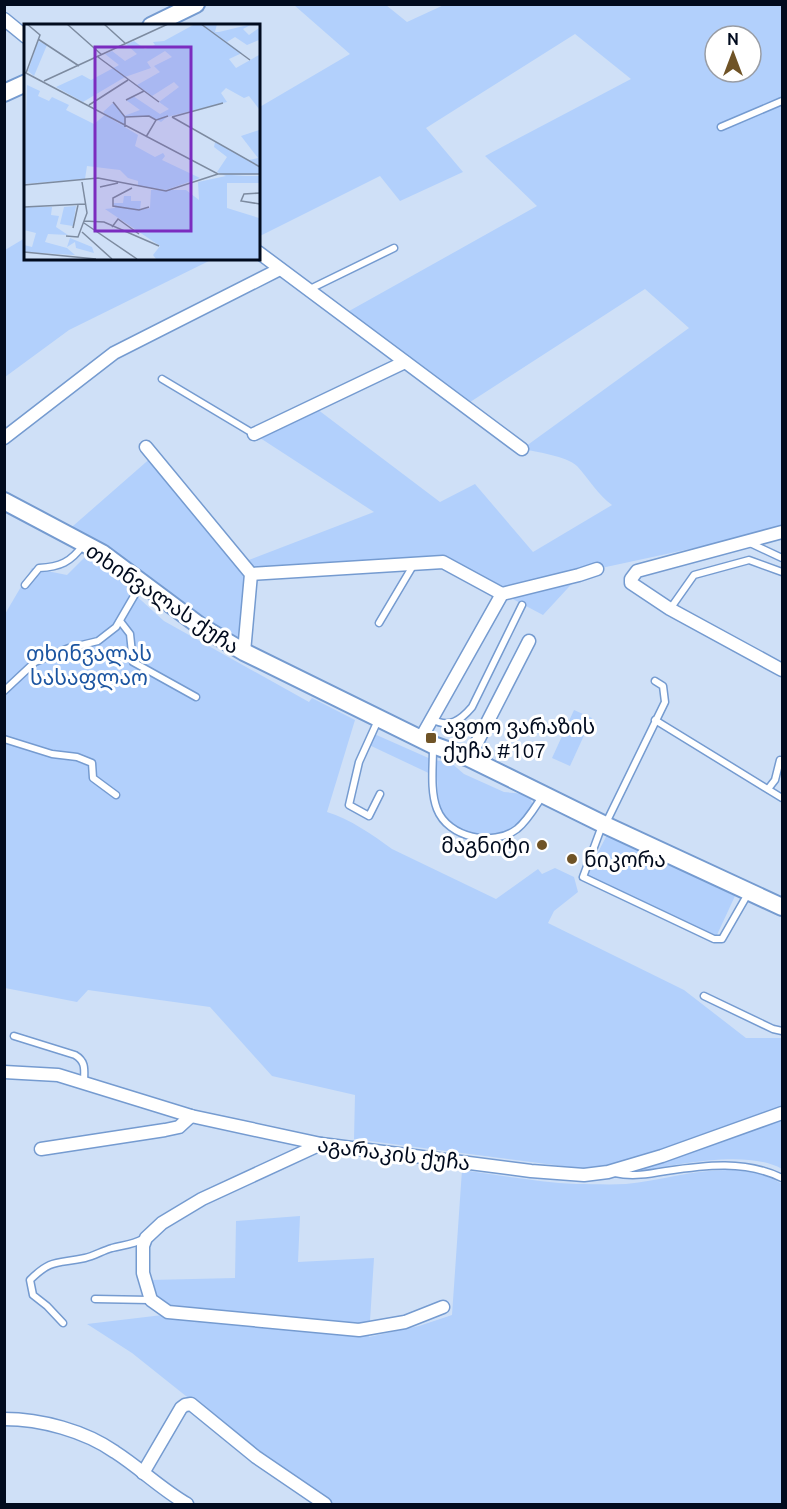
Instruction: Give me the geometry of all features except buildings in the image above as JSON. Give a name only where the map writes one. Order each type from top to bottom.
[{"type":"street","points":[[155,24],[196,4]]},
{"type":"street","points":[[4,19],[24,35]]},
{"type":"street","points":[[4,93],[24,84]]},
{"type":"street","points":[[260,254],[307,291],[522,449]]},
{"type":"street","points":[[4,438],[114,353],[280,269]]},
{"type":"street","points":[[254,434],[405,362]]},
{"type":"street","points":[[146,447],[251,574],[244,652]]},
{"type":"street","name":"თხინვალას ქუჩა","points":[[4,501],[102,553],[200,626],[244,652],[427,741],[469,758],[605,825],[783,907]]},
{"type":"street","points":[[783,532],[637,571],[631,583],[669,609],[783,670]]},
{"type":"street","points":[[251,574],[443,562],[502,594],[565,577],[579,576],[597,569]]},
{"type":"street","points":[[427,741],[432,718],[502,594]]},
{"type":"street","points":[[469,758],[529,641]]},
{"type":"street","name":"აგარაკის ქუჩა","points":[[4,1072],[57,1075],[191,1116],[321,1144],[531,1171],[584,1175],[608,1172],[722,1136],[783,1113]]},
{"type":"street","points":[[41,1149],[165,1130],[179,1126],[191,1116]]},
{"type":"street","points":[[321,1144],[202,1199],[162,1223],[146,1238],[143,1246],[143,1273],[151,1300],[168,1312],[359,1330],[405,1322],[443,1307]]},
{"type":"street","points":[[143,1473],[181,1408],[191,1404],[256,1457],[325,1504]]},
{"type":"street","points":[[4,1419],[25,1419],[79,1433],[114,1450],[165,1491],[187,1504]]},
{"type":"lane","points":[[721,127],[783,101]]},
{"type":"lane","points":[[307,291],[394,248]]},
{"type":"lane","points":[[162,379],[254,434]]},
{"type":"lane","points":[[747,541],[783,558]]},
{"type":"lane","points":[[26,585],[39,568],[64,565],[75,557],[84,543]]},
{"type":"lane","points":[[669,609],[694,576],[749,560],[783,572]]},
{"type":"lane","points":[[379,623],[414,564]]},
{"type":"lane","points":[[4,691],[35,662],[69,648],[98,641],[116,627],[141,583]]},
{"type":"lane","points":[[432,718],[437,722],[453,723],[464,717],[472,707],[522,605]]},
{"type":"lane","points":[[120,621],[130,634],[134,662],[196,697]]},
{"type":"lane","points":[[656,681],[663,686],[665,702],[600,831],[583,877],[714,939],[722,939],[749,892]]},
{"type":"lane","points":[[379,718],[359,762],[349,805],[369,816],[380,794]]},
{"type":"lane","points":[[655,720],[783,798]]},
{"type":"lane","points":[[4,739],[52,754],[92,763],[93,778],[116,795]]},
{"type":"lane","points":[[427,741],[436,807],[442,819],[455,830],[484,839],[502,836],[516,830],[544,794]]},
{"type":"lane","points":[[768,789],[775,780],[780,760]]},
{"type":"lane","points":[[704,996],[773,1029],[783,1031]]},
{"type":"lane","points":[[14,1036],[82,1059],[85,1064],[84,1084]]},
{"type":"lane","points":[[608,1172],[626,1176],[730,1165],[747,1166],[783,1178]]},
{"type":"lane","points":[[63,1323],[33,1295],[30,1280],[52,1262],[85,1258],[111,1248],[132,1245],[146,1238]]},
{"type":"lane","points":[[95,1299],[151,1300]]},
{"type":"green space","points":[[446,4],[779,4],[782,7],[782,529],[592,570],[579,576],[543,615],[443,562],[251,574],[244,652],[65,533],[153,456],[241,563],[374,512],[254,434],[313,406],[440,502],[475,484],[533,552],[612,505],[602,497],[577,466],[551,455],[522,449],[689,328],[645,289],[464,406],[342,315],[537,206],[485,156],[631,79],[575,34],[426,128],[463,172],[400,201],[380,176],[260,236],[260,107],[350,54],[294,5],[386,5],[407,22]]},
{"type":"green space","points":[[24,239],[24,260],[211,260],[69,330],[5,377],[5,250]]},
{"type":"green space","name":"თხინვალას სასაფლაო","points":[[86,556],[131,585],[131,591],[164,621],[309,702],[312,698],[355,720],[327,812],[353,823],[392,849],[496,899],[538,869],[542,874],[555,868],[574,877],[578,892],[554,911],[548,923],[684,990],[746,1038],[782,1038],[782,1108],[616,1166],[585,1169],[354,1139],[355,1095],[272,1076],[210,1007],[88,990],[77,1002],[5,988],[5,614],[32,568],[67,575]]},
{"type":"green space","points":[[574,710],[592,718],[570,766],[552,758]]},
{"type":"green space","points":[[372,733],[433,760],[450,762],[464,774],[504,792],[525,794],[530,797],[533,806],[518,823],[502,833],[492,836],[472,834],[449,821],[442,810],[438,796],[437,777],[367,744]]},
{"type":"green space","points":[[607,835],[735,896],[716,937],[585,877]]},
{"type":"green space","points":[[782,1119],[782,1169],[767,1163],[731,1159],[691,1162],[637,1171]]},
{"type":"green space","points":[[462,1170],[547,1182],[626,1184],[705,1171],[725,1170],[764,1175],[782,1184],[782,1504],[331,1504],[241,1440],[132,1353],[87,1324],[171,1314],[156,1297],[150,1280],[235,1278],[236,1221],[300,1216],[298,1262],[374,1258],[369,1337],[419,1326],[452,1315]]},
{"type":"place","name":"ავთო ვარაზის ქუჩა #107","points":[[431,738]]},
{"type":"place","name":"მაგნიტი","points":[[542,845]]},
{"type":"place","name":"ნიკორა","points":[[572,859]]}]
